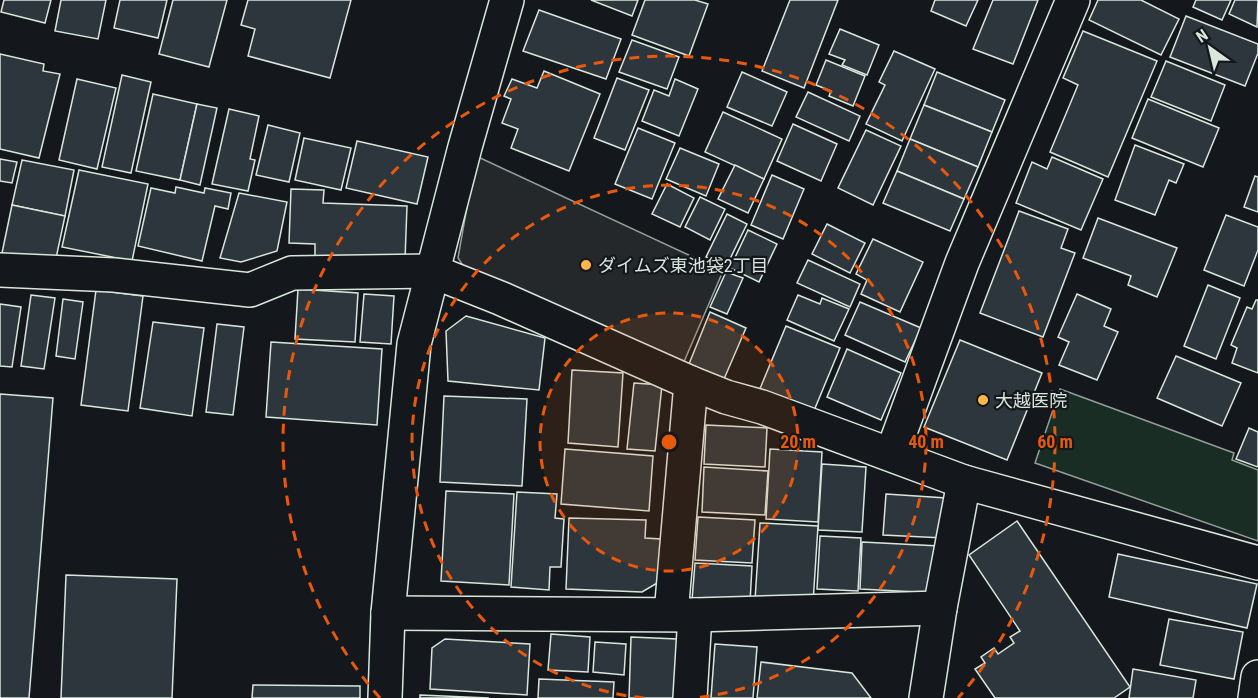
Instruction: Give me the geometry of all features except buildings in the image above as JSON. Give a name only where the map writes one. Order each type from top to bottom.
[{"type":"street","points":[[385,698],[388,613],[414,344],[507,0]]},
{"type":"street","points":[[892,454],[962,262],[1073,0]]},
{"type":"street","points":[[0,270],[114,275],[250,290],[292,273],[432,271],[500,298],[726,397],[762,407],[964,482],[1258,563]]},
{"type":"street","points":[[690,698],[683,614],[691,383]]},
{"type":"street","points":[[926,698],[940,608],[964,482]]},
{"type":"street","points":[[388,613],[683,614],[940,608]]},
{"type":"street","points":[[1255,698],[1258,677]]},
{"type":"green space","points":[[1060,389],[1234,453],[1232,460],[1258,470],[1258,541],[1035,463]]},
{"type":"shaded area","name":"ダイムズ東池袋2丁目","points":[[476,156],[723,271],[683,364],[472,279],[458,258]]},
{"type":"place","name":"ダイムズ東池袋2丁目","points":[[586,265]]},
{"type":"place","name":"大越医院","points":[[983,400]]}]
